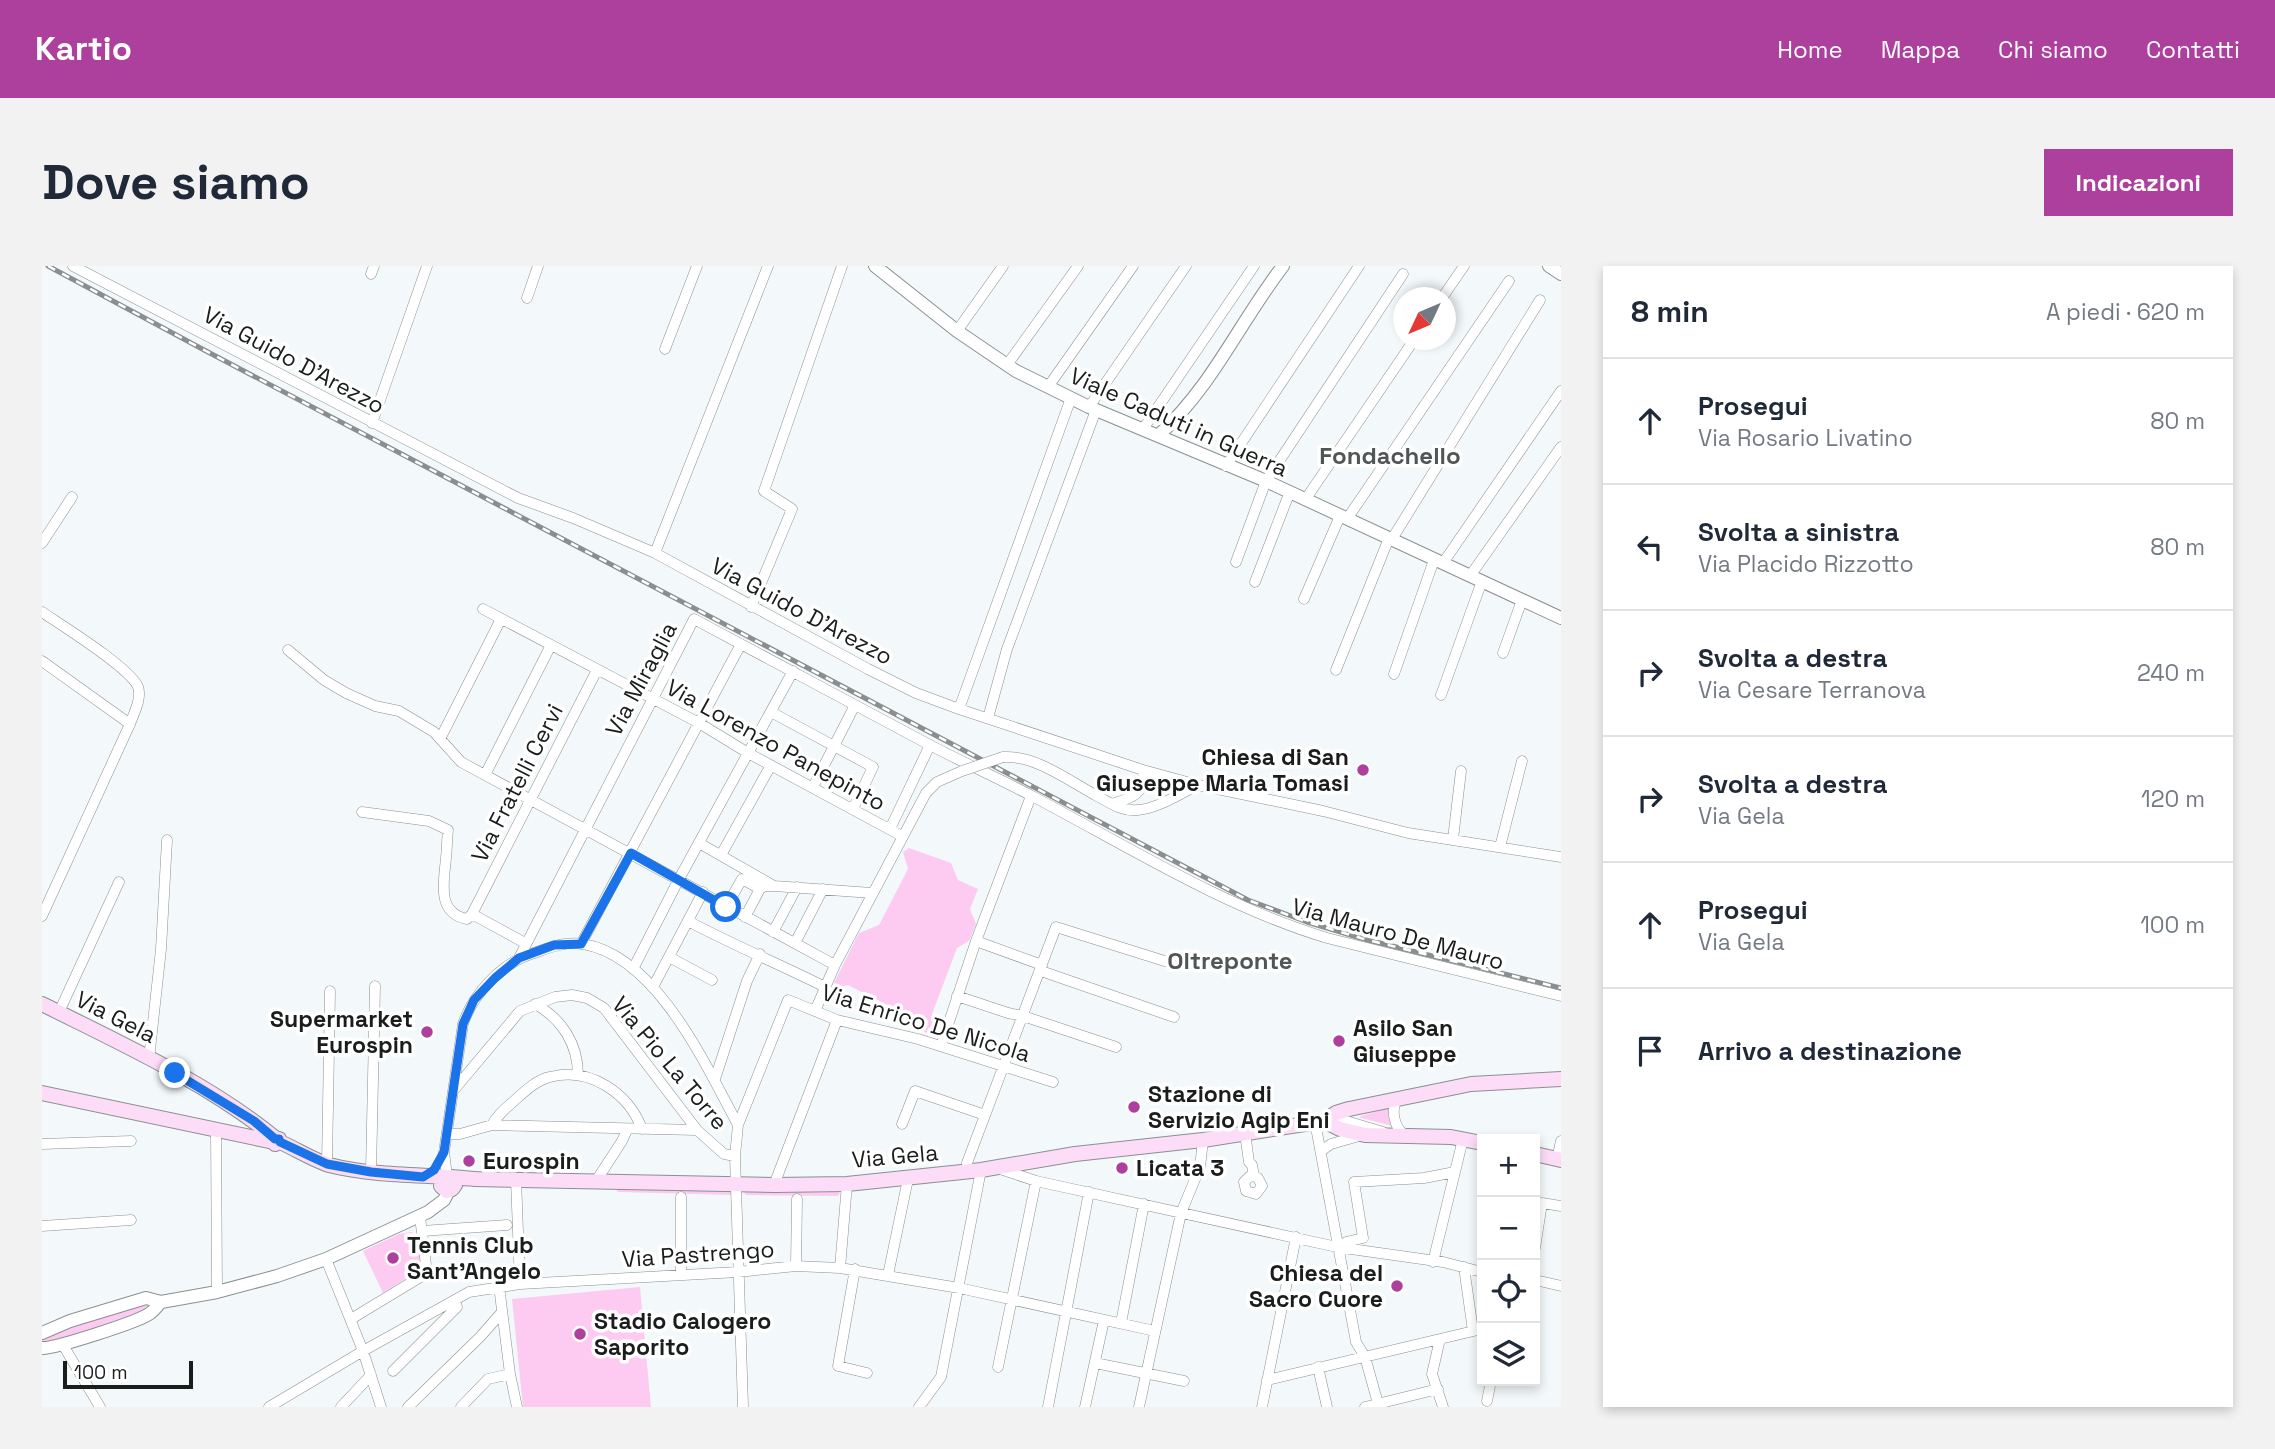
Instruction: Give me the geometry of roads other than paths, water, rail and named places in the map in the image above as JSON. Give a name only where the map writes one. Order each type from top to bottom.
[{"type":"main road","name":"Via Gela","points":[[42,1004],[149,1059],[254,1121],[276,1141],[327,1164],[423,1177],[446,1183],[516,1179],[774,1185],[846,1184],[908,1179],[1075,1154],[1248,1133],[1325,1119],[1398,1097],[1471,1084],[1561,1079]]},
{"type":"main road","points":[[42,1093],[276,1141]]},
{"type":"main road","points":[[1325,1119],[1340,1129],[1365,1135],[1477,1142]]},
{"type":"main road","points":[[1540,1155],[1559,1159]]},
{"type":"street","name":"Via Guido D'Arezzo","points":[[73,266],[518,498],[655,553],[751,607],[916,693],[1143,770],[1198,785],[1408,832],[1561,857]]},
{"type":"street","points":[[372,423],[428,266]]},
{"type":"street","points":[[527,298],[538,266]]},
{"type":"street","points":[[666,349],[697,266]]},
{"type":"street","points":[[655,553],[768,266]]},
{"type":"street","points":[[751,607],[792,509],[764,491],[842,266]]},
{"type":"street","name":"Viale Caduti in Guerra","points":[[876,266],[957,331],[1007,365],[1048,387],[1266,481],[1289,494],[1561,618]]},
{"type":"street","points":[[957,331],[1003,266]]},
{"type":"street","points":[[1007,365],[1078,266]]},
{"type":"street","points":[[1048,387],[1133,266]]},
{"type":"street","points":[[988,718],[1007,649],[1093,408],[1186,266]]},
{"type":"street","points":[[1143,429],[1254,266]]},
{"type":"street","points":[[1159,435],[1185,410],[1210,378],[1283,266]]},
{"type":"street","points":[[1226,466],[1359,266]]},
{"type":"street","points":[[1450,287],[1464,266]]},
{"type":"street","points":[[1549,266],[1561,274]]},
{"type":"street","points":[[1236,562],[1266,481],[1402,274]]},
{"type":"street","points":[[1304,599],[1343,517],[1509,281]]},
{"type":"street","points":[[1336,670],[1390,539],[1540,300]]},
{"type":"street","points":[[1306,500],[1407,350]]},
{"type":"street","points":[[1394,674],[1438,562],[1561,391]]},
{"type":"street","points":[[959,709],[1071,398]]},
{"type":"street","points":[[1441,695],[1476,579],[1561,447]]},
{"type":"street","points":[[1255,582],[1289,494]]},
{"type":"street","points":[[42,543],[72,497]]},
{"type":"street","points":[[1503,653],[1522,600]]},
{"type":"street","name":"Via Lorenzo Panepinto","points":[[482,609],[699,723],[902,835]]},
{"type":"street","points":[[42,612],[112,661],[134,680],[139,689],[139,698],[130,724],[42,916]]},
{"type":"street","points":[[440,739],[501,619]]},
{"type":"street","name":"Via Miraglia","points":[[519,958],[694,620],[930,745]]},
{"type":"street","points":[[581,944],[741,644]]},
{"type":"street","points":[[485,775],[551,645]]},
{"type":"street","points":[[288,650],[317,675],[346,693],[375,706],[398,711],[434,732],[461,761],[485,775],[835,965]]},
{"type":"street","points":[[42,661],[130,724]]},
{"type":"street","name":"Via Fratelli Cervi","points":[[472,914],[597,670]]},
{"type":"street","points":[[633,969],[793,671]]},
{"type":"street","points":[[813,787],[855,705]]},
{"type":"street","points":[[771,712],[873,767],[853,809]]},
{"type":"street","points":[[890,829],[930,745]]},
{"type":"street","name":"Via Mauro De Mauro","points":[[930,745],[1170,871],[1292,927],[1561,996]]},
{"type":"street","points":[[815,1011],[835,965],[902,835],[926,793],[937,782],[1003,757],[1016,756],[1037,763],[1112,804],[1129,810],[1149,808],[1198,785]]},
{"type":"street","points":[[1500,847],[1522,761]]},
{"type":"street","points":[[721,855],[771,765]]},
{"type":"street","points":[[1112,804],[1130,799],[1140,791],[1143,786],[1143,770]]},
{"type":"street","points":[[1453,839],[1461,771]]},
{"type":"street","points":[[941,1046],[976,942],[1031,796]]},
{"type":"street","points":[[362,812],[429,821],[448,830],[443,889],[449,909],[457,917],[467,919],[472,914],[525,943]]},
{"type":"street","points":[[149,1059],[161,949],[167,840]]},
{"type":"street","points":[[699,843],[774,886]]},
{"type":"street","points":[[726,907],[741,879],[760,889]]},
{"type":"street","points":[[59,1012],[118,882]]},
{"type":"street","points":[[745,917],[760,889],[765,886],[872,893]]},
{"type":"street","points":[[773,932],[797,887]]},
{"type":"street","points":[[795,943],[823,889]]},
{"type":"street","points":[[653,988],[703,892]]},
{"type":"street","points":[[688,921],[825,987]]},
{"type":"street","points":[[1171,963],[1056,927],[967,1163],[981,1170],[1181,1213],[1342,1247],[1477,1271]]},
{"type":"street","points":[[976,942],[1174,1017]]},
{"type":"street","points":[[42,1334],[70,1321],[146,1298],[161,1302],[217,1292],[277,1276],[326,1259],[420,1216],[435,1206],[446,1183],[444,1152],[467,1012],[484,988],[519,958],[554,945],[581,944],[608,954],[633,969],[660,994],[715,1080],[738,1125],[735,1156],[743,1407]]},
{"type":"street","points":[[715,1080],[747,981],[760,954]]},
{"type":"street","points":[[670,957],[712,979]]},
{"type":"street","points":[[371,1172],[375,986]]},
{"type":"street","points":[[327,1164],[330,991]]},
{"type":"street","name":"Via Pio La Torre","points":[[453,1091],[520,1011],[535,1004],[572,995],[604,1008],[697,1130],[724,1154],[735,1156]]},
{"type":"street","points":[[553,1016],[553,1009],[562,996]]},
{"type":"street","points":[[957,996],[1116,1048]]},
{"type":"street","name":"Via Enrico De Nicola","points":[[738,1125],[788,1000],[837,1020],[941,1046],[1053,1082]]},
{"type":"street","points":[[535,1004],[553,1016],[574,1047],[579,1075]]},
{"type":"street","points":[[774,1185],[837,1020]]},
{"type":"street","points":[[492,1125],[502,1112],[542,1080],[579,1075],[604,1084],[616,1092],[631,1108],[642,1129]]},
{"type":"street","points":[[901,1124],[915,1091],[985,1115]]},
{"type":"street","points":[[1378,1406],[1365,1357],[1356,1342],[1342,1247],[1321,1152],[1329,1135],[1325,1119],[1343,1120],[1398,1135],[1393,1107],[1398,1097]]},
{"type":"street","points":[[447,1134],[460,1134],[492,1125],[697,1130]]},
{"type":"street","points":[[216,1130],[217,1292]]},
{"type":"street","points":[[596,1181],[627,1130]]},
{"type":"street","points":[[1248,1133],[1253,1166]]},
{"type":"street","points":[[1321,1152],[1331,1144],[1365,1135]]},
{"type":"street","points":[[1433,1262],[1463,1139]]},
{"type":"street","points":[[1139,1407],[1181,1213],[1200,1167],[1203,1140]]},
{"type":"street","points":[[42,1144],[131,1141]]},
{"type":"street","points":[[1559,1159],[1561,1141]]},
{"type":"street","points":[[423,1177],[434,1170],[444,1152]]},
{"type":"street","points":[[919,1407],[940,1377],[981,1170]]},
{"type":"street","points":[[1342,1247],[1346,1242],[1363,1238],[1354,1182],[1424,1178],[1455,1172]]},
{"type":"street","points":[[516,1179],[520,1284]]},
{"type":"street","points":[[888,1275],[908,1179]]},
{"type":"street","points":[[998,1367],[1036,1181]]},
{"type":"street","points":[[841,1268],[846,1184]]},
{"type":"street","points":[[1048,1407],[1089,1192]]},
{"type":"street","points":[[681,1197],[681,1275]]},
{"type":"street","points":[[796,1266],[797,1199]]},
{"type":"street","points":[[1540,1216],[1542,1203],[1561,1206]]},
{"type":"street","points":[[1121,1323],[1144,1204]]},
{"type":"street","points":[[351,1319],[426,1273],[420,1216]]},
{"type":"street","points":[[42,1226],[131,1220]]},
{"type":"street","points":[[422,1231],[507,1225]]},
{"type":"street","points":[[1262,1407],[1296,1237]]},
{"type":"street","points":[[326,1259],[363,1351],[381,1407]]},
{"type":"street","name":"Via Pastrengo","points":[[269,1407],[469,1292],[520,1284],[738,1272],[796,1266],[856,1269],[959,1288],[1155,1331]]},
{"type":"street","points":[[1464,1268],[1477,1326]]},
{"type":"street","points":[[856,1269],[838,1366],[867,1373]]},
{"type":"street","points":[[1540,1280],[1561,1286]]},
{"type":"street","points":[[499,1286],[517,1407]]},
{"type":"street","points":[[393,1371],[457,1307],[456,1300]]},
{"type":"street","points":[[42,1348],[63,1345],[138,1320],[152,1313],[161,1302]]},
{"type":"street","points":[[408,1407],[502,1312]]},
{"type":"street","points":[[1085,1407],[1104,1320]]},
{"type":"street","points":[[1267,1380],[1477,1330]]},
{"type":"street","points":[[1440,1339],[1432,1374],[1443,1407]]},
{"type":"street","points":[[63,1345],[100,1407]]},
{"type":"street","points":[[1095,1363],[1184,1381]]},
{"type":"street","points":[[1318,1367],[1327,1407]]},
{"type":"street","points":[[461,1407],[488,1379],[510,1374]]},
{"type":"street","points":[[341,1407],[371,1375]]},
{"type":"street","points":[[1487,1401],[1490,1386]]},
{"type":"street","points":[[1365,1407],[1378,1406],[1438,1389]]},
{"type":"railway","points":[[48,266],[1248,900],[1364,939],[1561,988]]},
{"type":"place","name":"Chiesa di San Giuseppe Maria Tomasi","points":[[1363,770]]},
{"type":"place","name":"Supermarket Eurospin","points":[[427,1032]]},
{"type":"place","name":"Asilo San Giuseppe","points":[[1339,1041]]},
{"type":"place","name":"Stazione di Servizio Agip Eni","points":[[1134,1107]]},
{"type":"place","name":"Eurospin","points":[[469,1161]]},
{"type":"place","name":"Licata 3","points":[[1122,1168]]},
{"type":"place","name":"Tennis Club Sant'Angelo","points":[[393,1258]]},
{"type":"place","name":"Chiesa del Sacro Cuore","points":[[1397,1286]]},
{"type":"place","name":"Stadio Calogero Saporito","points":[[580,1334]]},
{"type":"district","name":"Fondachello","points":[[1390,456]]},
{"type":"district","name":"Oltreponte","points":[[1230,961]]}]
